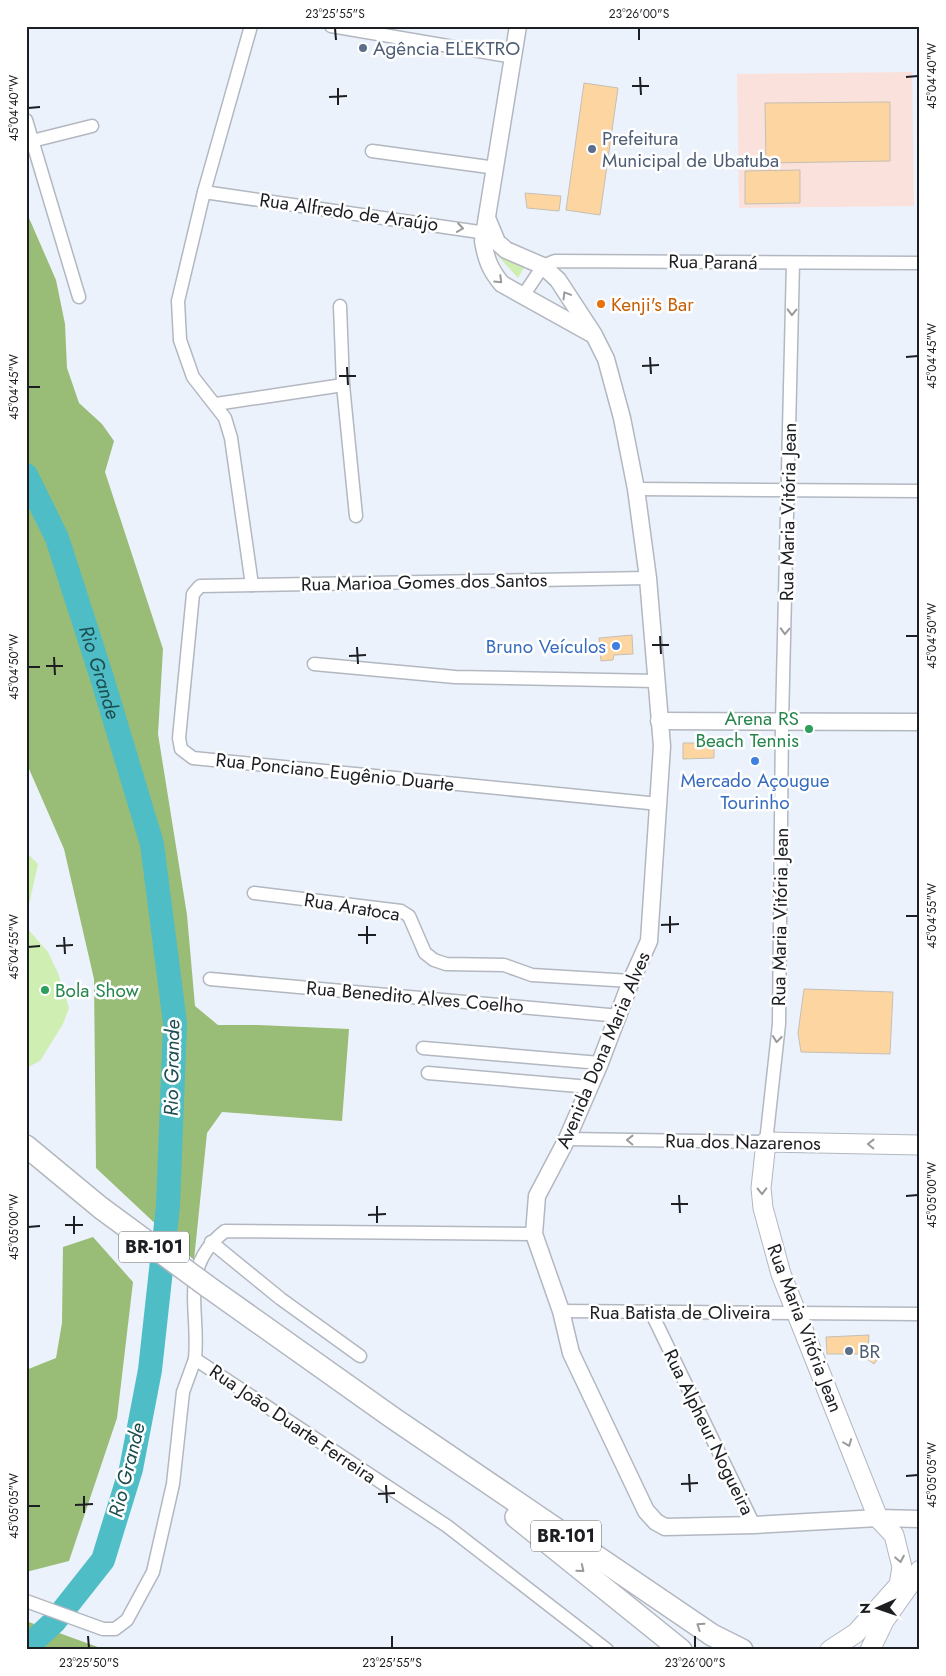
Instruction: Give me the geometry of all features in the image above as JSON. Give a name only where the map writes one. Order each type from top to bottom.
[{"type":"highway","name":"BR-101","points":[[26,1146],[101,1208],[393,1418],[712,1635],[742,1650]]},
{"type":"highway","name":"BR-101","points":[[393,1418],[681,1650]]},
{"type":"main road","name":"Rua dos Nazarenos","points":[[766,1142],[920,1145]]},
{"type":"main road","name":"Rua Maria Vitória Jean","points":[[766,1142],[761,1188],[762,1208],[781,1274],[878,1518]]},
{"type":"main road","points":[[830,1650],[856,1633],[900,1585],[902,1567],[894,1535],[878,1518]]},
{"type":"main road","points":[[870,1650],[884,1621],[920,1570]]},
{"type":"street","points":[[251,26],[204,192],[178,301],[180,340],[194,377],[225,418],[231,438],[252,585]]},
{"type":"street","points":[[331,26],[513,57]]},
{"type":"street","points":[[518,26],[488,228],[483,241],[485,255],[491,271],[502,284],[594,335]]},
{"type":"street","points":[[26,120],[79,296]]},
{"type":"street","points":[[32,141],[92,126]]},
{"type":"street","points":[[372,151],[496,168]]},
{"type":"street","name":"Rua Alfredo de Araújo","points":[[204,192],[488,228]]},
{"type":"street","name":"Avenida Dona Maria Alves","points":[[488,228],[497,242],[506,250],[543,266],[558,280],[594,335],[606,358],[622,418],[636,489],[648,578],[662,766],[649,941],[631,981],[620,1016],[590,1087],[567,1139],[537,1196],[534,1234],[560,1311],[571,1353],[646,1511],[656,1522],[665,1527],[754,1526]]},
{"type":"street","name":"Rua Paraná","points":[[543,266],[555,261],[569,260],[920,263]]},
{"type":"street","name":"Rua Maria Vitória Jean","points":[[766,1142],[779,1024],[782,721],[793,263]]},
{"type":"street","points":[[523,296],[543,266]]},
{"type":"street","points":[[340,306],[343,385],[356,516]]},
{"type":"street","points":[[216,404],[343,385]]},
{"type":"street","points":[[636,489],[920,491]]},
{"type":"street","name":"Rua Marioa Gomes dos Santos","points":[[200,586],[648,578]]},
{"type":"street","name":"Rua Ponciano Eugênio Duarte","points":[[200,586],[193,594],[179,738],[181,749],[193,758],[658,804]]},
{"type":"street","points":[[314,664],[456,677],[656,682]]},
{"type":"street","points":[[659,721],[920,722]]},
{"type":"street","name":"Rua Aratoca","points":[[254,893],[401,910],[409,916],[425,953],[434,960],[446,964],[504,965],[532,975],[631,981]]},
{"type":"street","name":"Rua Benedito Alves Coelho","points":[[210,979],[620,1016]]},
{"type":"street","points":[[423,1048],[600,1063]]},
{"type":"street","points":[[428,1072],[590,1087]]},
{"type":"street","name":"Rua dos Nazarenos","points":[[567,1139],[766,1142]]},
{"type":"street","points":[[196,1359],[197,1341],[192,1298],[200,1261],[211,1242],[225,1231],[534,1234]]},
{"type":"street","points":[[211,1242],[281,1299],[360,1356]]},
{"type":"street","name":"Rua Batista de Oliveira","points":[[560,1311],[920,1314]]},
{"type":"street","name":"Rua Alpheur Nogueira","points":[[651,1312],[754,1526]]},
{"type":"street","name":"Rua João Duarte Ferreira","points":[[26,1601],[103,1629],[115,1629],[127,1620],[153,1572],[173,1484],[183,1392],[196,1359],[447,1526],[607,1650]]},
{"type":"street","points":[[754,1526],[878,1518],[920,1519]]},
{"type":"shaded area","points":[[912,72],[914,206],[739,208],[737,74]]},
{"type":"green space","points":[[26,218],[29,218],[56,280],[65,324],[67,368],[79,403],[102,424],[114,441],[105,472],[163,649],[158,734],[187,915],[195,1006],[218,1025],[349,1029],[342,1121],[222,1112],[207,1133],[194,1260],[96,1168],[94,979],[64,849],[26,762]]},
{"type":"green space","points":[[488,245],[524,268],[518,278]]},
{"type":"green space","points":[[26,852],[38,864],[26,918]]},
{"type":"green space","name":"Bola Show","points":[[26,927],[48,952],[58,973],[69,1008],[63,1024],[40,1061],[26,1068]]},
{"type":"green space","points":[[93,1237],[133,1282],[117,1418],[69,1561],[26,1572],[26,1370],[56,1358],[62,1323],[63,1247]]},
{"type":"green space","points":[[26,1621],[106,1650],[26,1650]]},
{"type":"building","name":"Prefeitura Municipal de Ubatuba","points":[[584,83],[618,88],[600,215],[566,210]]},
{"type":"building","points":[[890,102],[890,161],[766,163],[765,103]]},
{"type":"building","points":[[800,170],[800,203],[745,204],[745,171]]},
{"type":"building","points":[[525,193],[561,196],[559,211],[527,208]]},
{"type":"building","name":"Bruno Veículos","points":[[632,635],[633,654],[614,655],[613,660],[601,661],[599,638]]},
{"type":"building","points":[[683,743],[714,743],[714,758],[683,759]]},
{"type":"building","points":[[804,989],[893,992],[890,1054],[801,1052],[798,1033]]},
{"type":"building","name":"BR","points":[[869,1335],[868,1349],[879,1357],[874,1364],[860,1354],[827,1354],[826,1337]]},
{"type":"waterway","name":"Rio Grande","points":[[26,475],[57,538],[152,844],[175,1023],[168,1206],[150,1370],[131,1469],[103,1560],[54,1622],[26,1648]]},
{"type":"place","name":"Agência ELEKTRO","points":[[363,48]]},
{"type":"place","name":"Prefeitura Municipal de Ubatuba","points":[[592,149]]},
{"type":"place","name":"Kenji's Bar","points":[[601,304]]},
{"type":"place","name":"Bruno Veículos","points":[[616,646]]},
{"type":"place","name":"Arena RS Beach Tennis","points":[[809,729]]},
{"type":"place","name":"Mercado Açougue Tourinho","points":[[755,761]]},
{"type":"place","name":"Bola Show","points":[[45,990]]},
{"type":"place","name":"BR","points":[[849,1351]]}]
